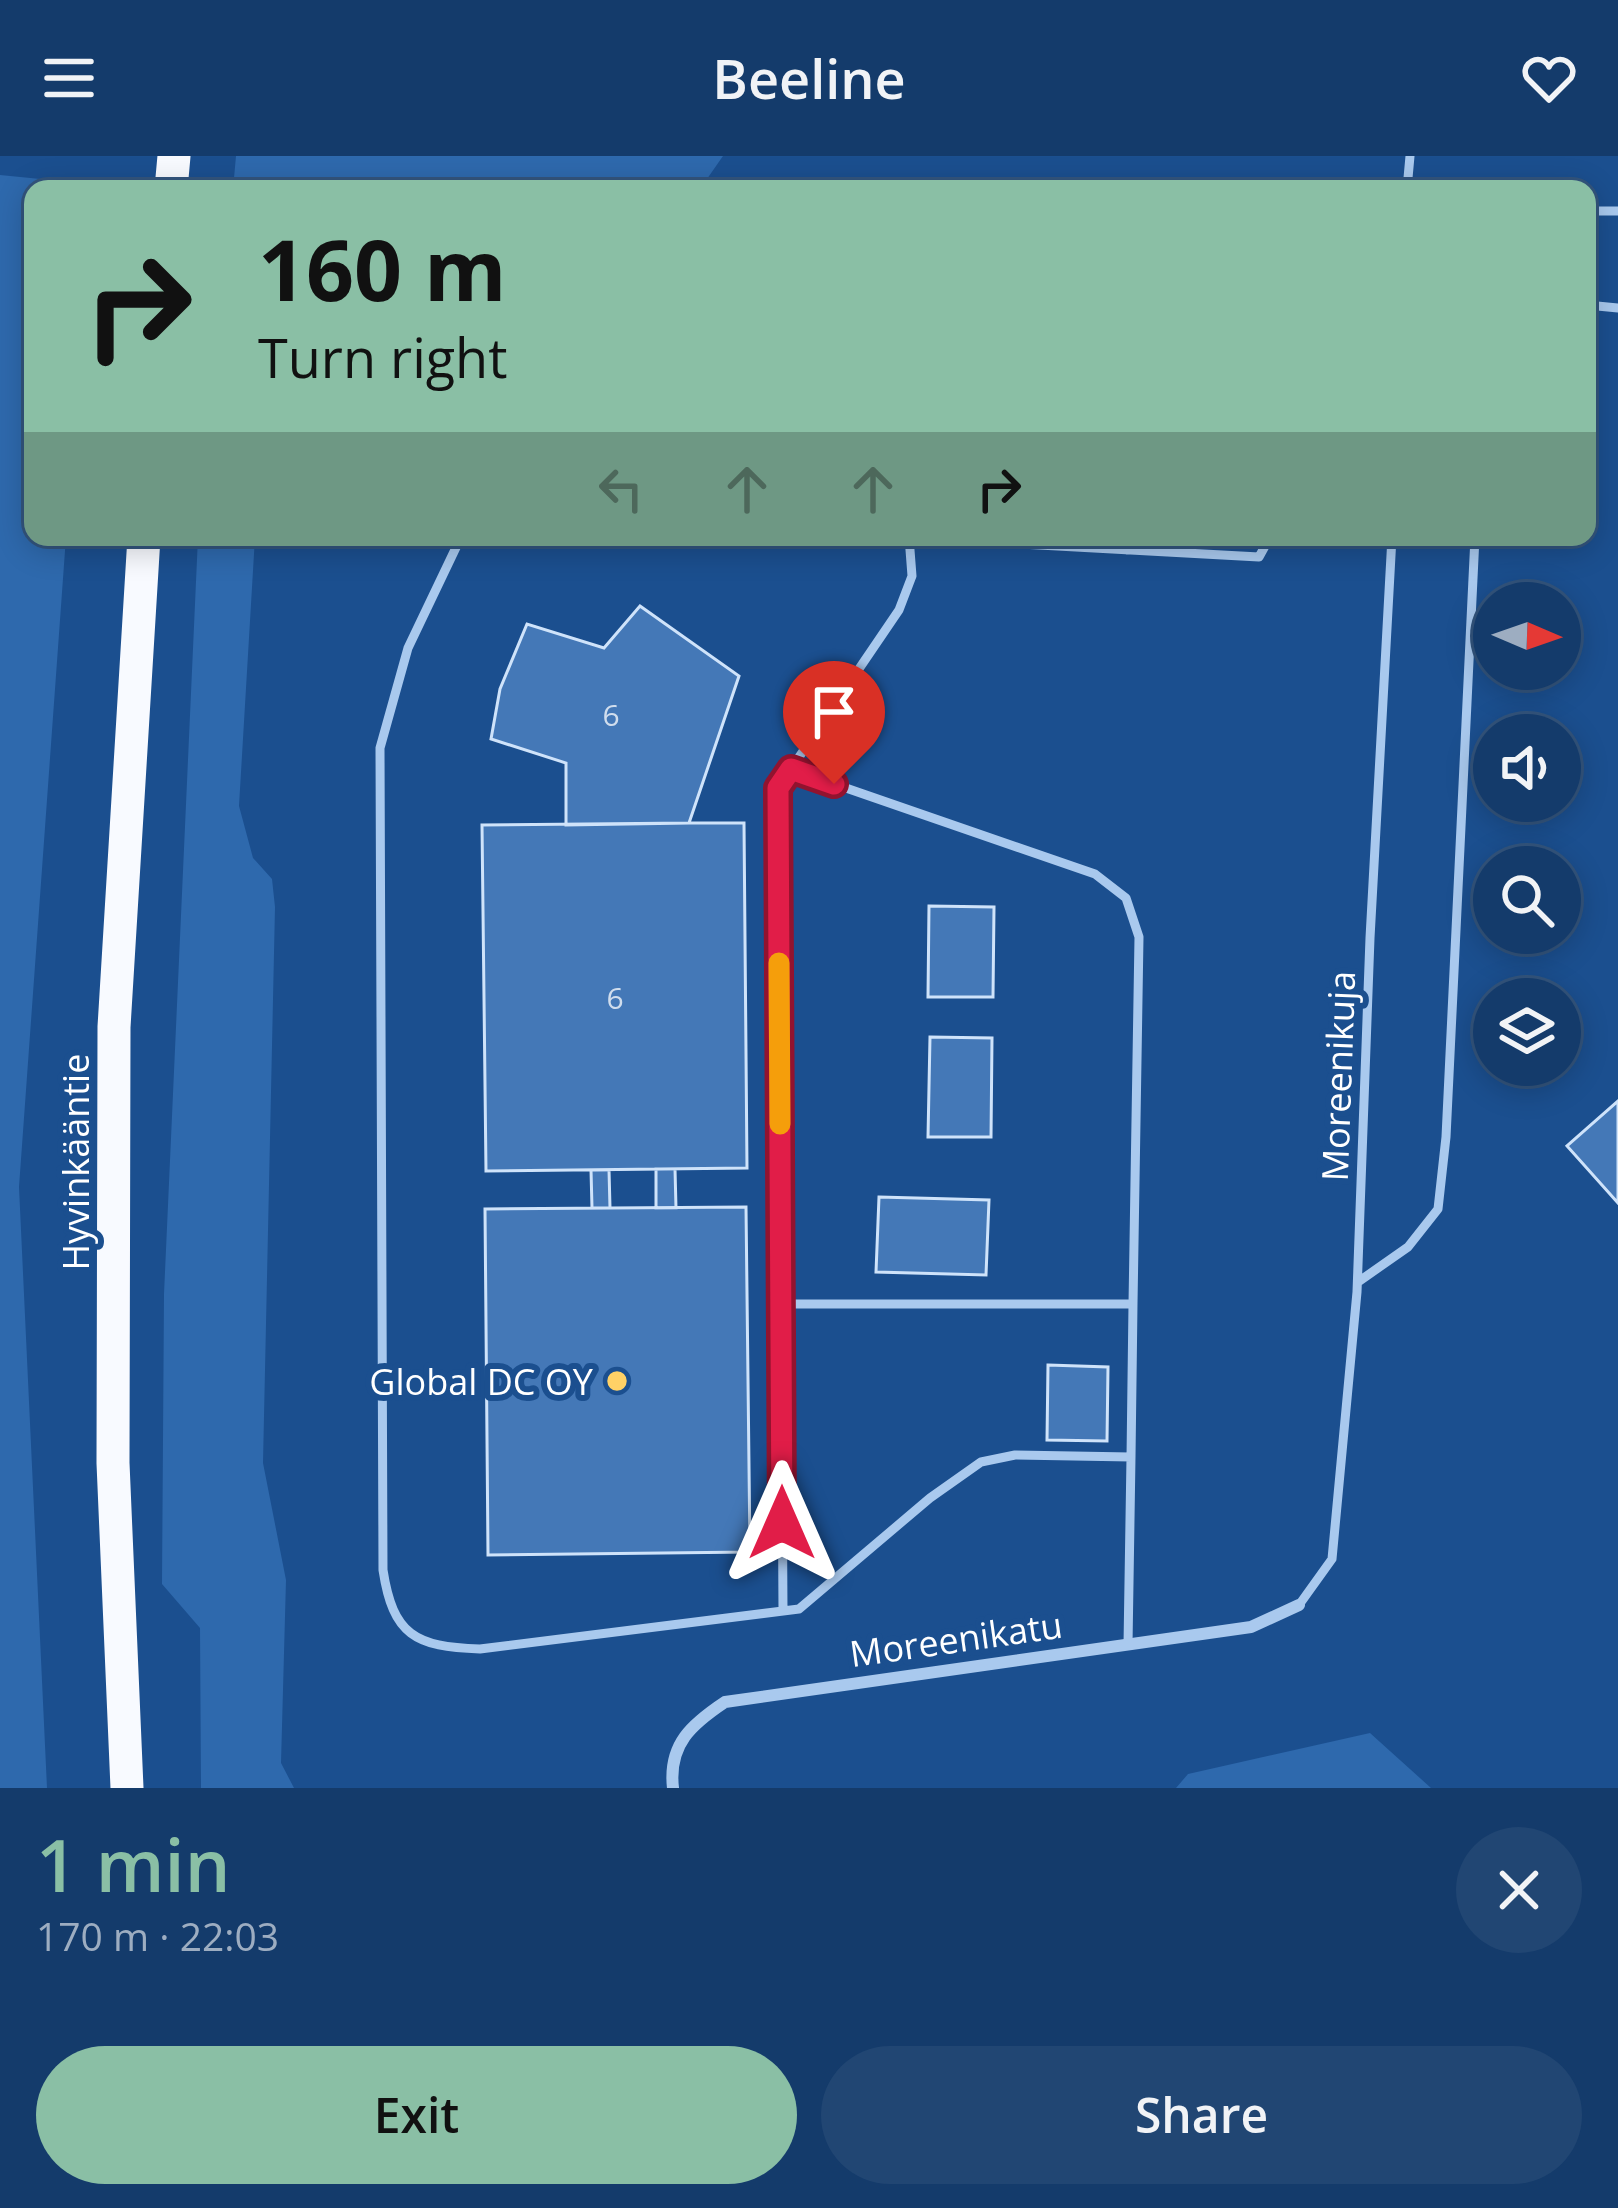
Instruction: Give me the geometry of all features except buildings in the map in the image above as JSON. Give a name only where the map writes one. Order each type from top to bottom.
[{"type":"highway","name":"Hyvinkääntie","points":[[128,1788],[112,1463],[114,1050],[143,546]]},
{"type":"street","name":"Moreenikatu","points":[[674,1788],[679,1745],[693,1724],[725,1702],[1251,1627],[1299,1605]]},
{"type":"lane","points":[[457,546],[408,648],[380,748],[383,1570],[388,1600],[400,1625],[425,1641],[448,1648],[480,1649],[799,1609],[930,1498],[981,1462],[1015,1456],[1131,1457]]},
{"type":"lane","points":[[782,1610],[778,788],[898,610],[912,576],[910,546]]},
{"type":"lane","points":[[1060,546],[1258,557],[1265,546]]},
{"type":"lane","points":[[1127,550],[1132,546]]},
{"type":"lane","name":"Moreenikuja","points":[[1299,1605],[1332,1559],[1358,1282],[1370,938],[1392,546]]},
{"type":"lane","points":[[1358,1282],[1408,1247],[1438,1209],[1446,1137],[1475,546]]},
{"type":"lane","points":[[791,769],[1095,874],[1126,898],[1138,937],[1128,1645]]},
{"type":"lane","points":[[781,1304],[1133,1304]]},
{"type":"shaded area","points":[[236,156],[723,156],[706,180],[234,180]]},
{"type":"shaded area","points":[[0,175],[51,180],[24,180],[24,546],[65,546],[19,1187],[47,1788],[0,1788]]},
{"type":"shaded area","points":[[198,546],[254,546],[239,806],[253,858],[272,879],[275,907],[263,1463],[286,1580],[281,1763],[294,1788],[201,1788],[200,1628],[162,1584],[164,1294]]},
{"type":"shaded area","points":[[1370,1733],[1431,1788],[1176,1788],[1188,1774]]},
{"type":"slow traffic","points":[[779,963],[780,1124]]},
{"type":"place","name":"Global DC OY","points":[[617,1381]]},
{"type":"route","points":[[782,1523],[778,788],[791,769],[834,784]]}]
